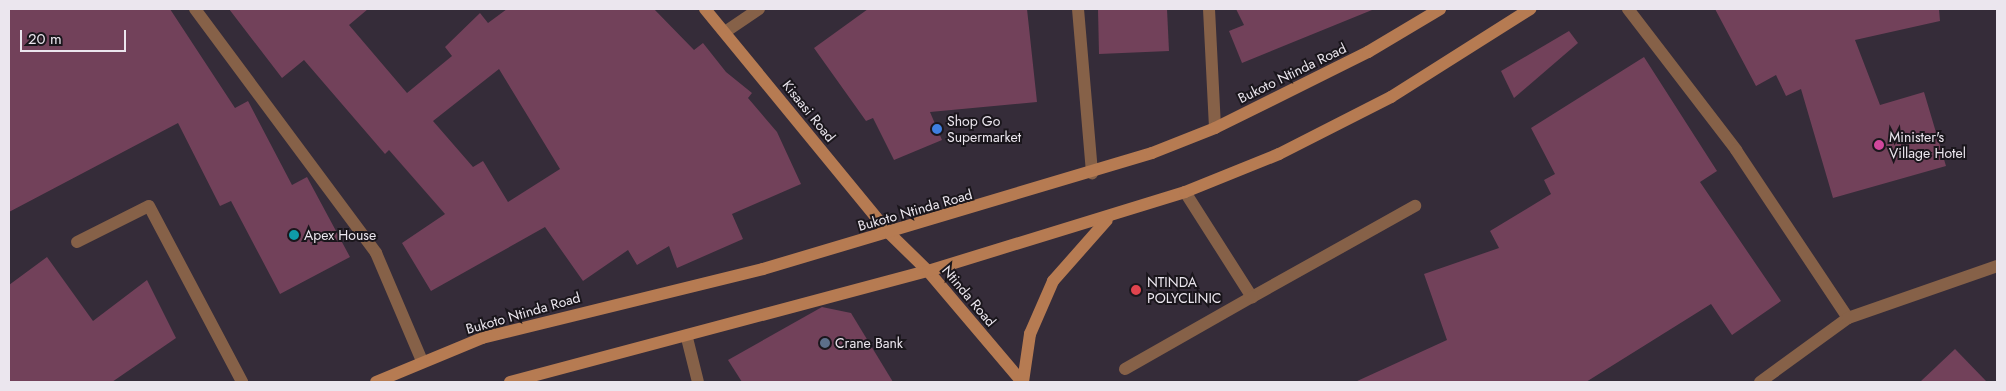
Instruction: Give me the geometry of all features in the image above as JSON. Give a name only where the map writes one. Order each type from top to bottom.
[{"type":"main road","name":"Kisaasi Road","points":[[706,9],[889,233]]},
{"type":"main road","name":"Bukoto Ntinda Road","points":[[376,382],[422,361],[482,338],[889,233],[1092,172],[1215,128],[1368,52],[1440,9]]},
{"type":"main road","points":[[510,382],[688,338],[928,271],[1107,220],[1185,192],[1279,154],[1391,96],[1530,9]]},
{"type":"main road","points":[[1023,382],[1030,334],[1053,281],[1107,220]]},
{"type":"main road","name":"Ntinda Road","points":[[889,233],[928,271],[1023,382]]},
{"type":"street","points":[[196,9],[376,253],[422,361]]},
{"type":"street","points":[[725,32],[759,9]]},
{"type":"street","points":[[1078,9],[1092,172]]},
{"type":"street","points":[[1209,9],[1215,128]]},
{"type":"street","points":[[1628,9],[1736,150],[1848,318]]},
{"type":"street","points":[[1185,192],[1252,297]]},
{"type":"street","points":[[77,242],[149,206],[242,382]]},
{"type":"street","points":[[1125,368],[1415,206]]},
{"type":"street","points":[[1760,382],[1848,318],[1997,266]]},
{"type":"street","points":[[688,338],[698,382]]},
{"type":"building","points":[[9,9],[170,9],[235,108],[248,101],[292,185],[307,177],[350,257],[280,294],[231,201],[220,206],[178,123],[9,212]]},
{"type":"building","points":[[229,9],[368,9],[349,25],[407,93],[452,56],[445,47],[480,13],[488,23],[507,9],[654,9],[694,50],[703,43],[726,72],[752,93],[748,98],[777,132],[801,184],[732,214],[743,239],[677,268],[669,246],[637,265],[628,250],[583,281],[545,227],[431,291],[402,243],[445,214],[389,150],[385,154],[304,60],[282,78]],"holes":[[[499,69],[560,169],[508,202],[483,161],[473,167],[433,121]]]},
{"type":"building","points":[[868,9],[1027,9],[1037,102],[930,112],[942,140],[894,160],[873,118],[866,121],[814,48]]},
{"type":"building","points":[[1098,9],[1167,9],[1169,51],[1099,54]]},
{"type":"building","points":[[1236,9],[1372,10],[1242,63],[1229,31],[1244,25]]},
{"type":"building","points":[[1715,9],[1939,9],[1940,21],[1855,40],[1880,105],[1924,92],[1946,166],[1833,198],[1801,89],[1786,96],[1776,75],[1756,86]]},
{"type":"building","points":[[1569,31],[1578,43],[1514,98],[1501,71]]},
{"type":"building","points":[[1644,57],[1717,171],[1700,182],[1781,301],[1732,335],[1711,304],[1586,382],[1355,382],[1447,340],[1424,274],[1499,248],[1490,231],[1551,194],[1544,180],[1555,174],[1531,128]]},
{"type":"building","points":[[47,257],[93,321],[147,280],[176,338],[112,382],[9,382],[9,285]]},
{"type":"building","points":[[822,307],[851,313],[893,382],[742,382],[728,360]]},
{"type":"building","points":[[1955,349],[1987,382],[1920,382]]},
{"type":"place","name":"Shop Go Supermarket","points":[[937,129]]},
{"type":"place","name":"Minister's Village Hotel","points":[[1879,145]]},
{"type":"place","name":"Apex House","points":[[294,235]]},
{"type":"place","name":"NTINDA POLYCLINIC","points":[[1136,290]]},
{"type":"place","name":"Crane Bank","points":[[825,343]]}]
